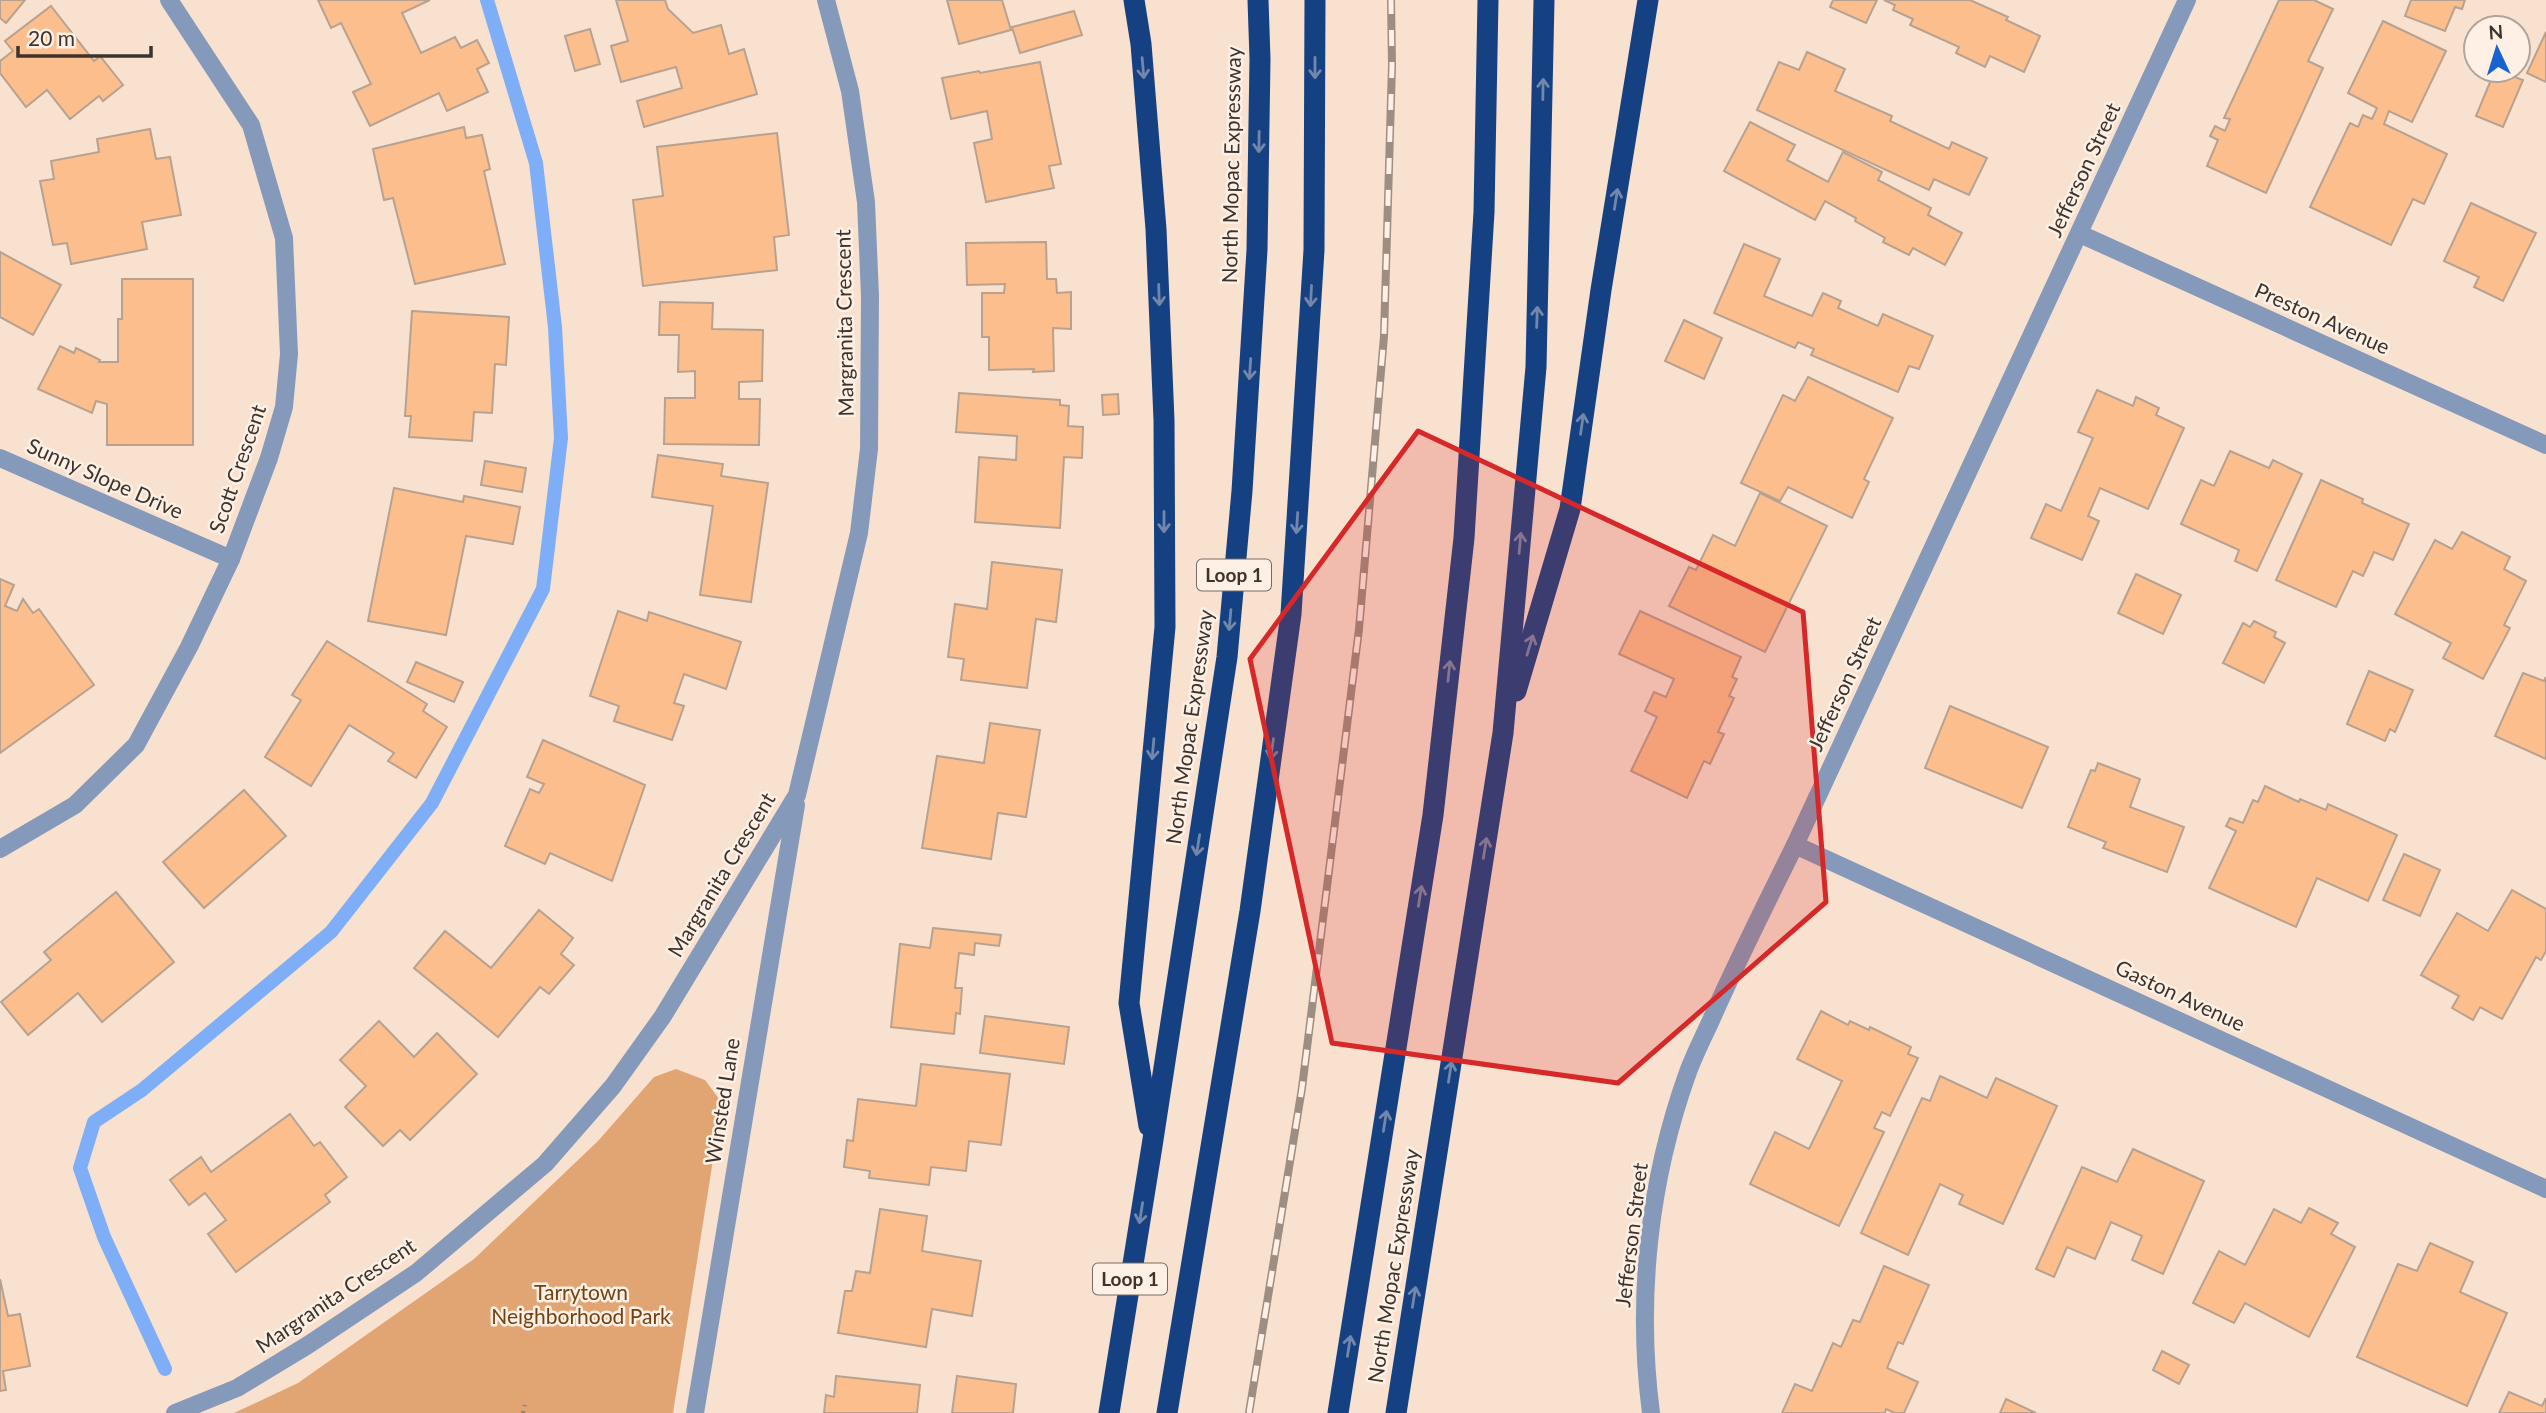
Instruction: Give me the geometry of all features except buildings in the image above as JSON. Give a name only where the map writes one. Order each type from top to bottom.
[{"type":"highway","points":[[1134,0],[1141,44],[1156,229],[1164,420],[1165,627],[1129,1003],[1152,1146]]},
{"type":"highway","name":"North Mopac Expressway","points":[[1109,1413],[1227,657],[1241,505],[1257,250],[1258,0]]},
{"type":"highway","points":[[1167,1413],[1250,911],[1291,614],[1314,250],[1315,0]]},
{"type":"highway","points":[[1338,1413],[1433,816],[1464,538],[1484,212],[1488,0]]},
{"type":"highway","name":"North Mopac Expressway","points":[[1396,1413],[1503,733],[1536,367],[1544,0]]},
{"type":"highway","points":[[1503,733],[1570,509],[1601,290],[1648,0]]},
{"type":"street","name":"Scott Crescent","points":[[0,849],[75,805],[136,745],[189,647],[231,559],[269,458],[284,407],[289,354],[284,238],[251,125],[169,0]]},
{"type":"street","name":"Margranita Crescent","points":[[174,1413],[237,1388],[308,1345],[416,1273],[545,1164],[613,1086],[663,1016],[797,796],[859,533],[869,449],[870,296],[866,202],[850,92],[826,0]]},
{"type":"street","name":"Jefferson Street","points":[[1651,1413],[1645,1368],[1645,1279],[1659,1172],[1688,1071],[1732,973],[1796,845],[2187,0]]},
{"type":"street","name":"Preston Avenue","points":[[2080,234],[2546,444]]},
{"type":"street","name":"Sunny Slope Drive","points":[[0,458],[231,559]]},
{"type":"street","name":"Winsted Lane","points":[[695,1413],[797,796]]},
{"type":"street","name":"Gaston Avenue","points":[[1796,845],[2546,1189]]},
{"type":"path","points":[[523,1413],[525,1405]]},
{"type":"highlighted area","points":[[1418,431],[1803,612],[1826,902],[1618,1083],[1332,1043],[1250,659]]},
{"type":"green space","name":"Tarrytown Neighborhood Park","points":[[676,1069],[705,1080],[722,1103],[673,1413],[234,1413],[298,1383],[474,1259],[598,1141],[654,1077]]},
{"type":"waterway","points":[[165,1369],[104,1237],[80,1168],[94,1122],[142,1090],[331,932],[432,803],[543,589],[561,438],[555,327],[536,163],[487,0]]},
{"type":"railway","points":[[1249,1413],[1302,1088],[1359,629],[1384,336],[1392,65],[1391,0]]}]
